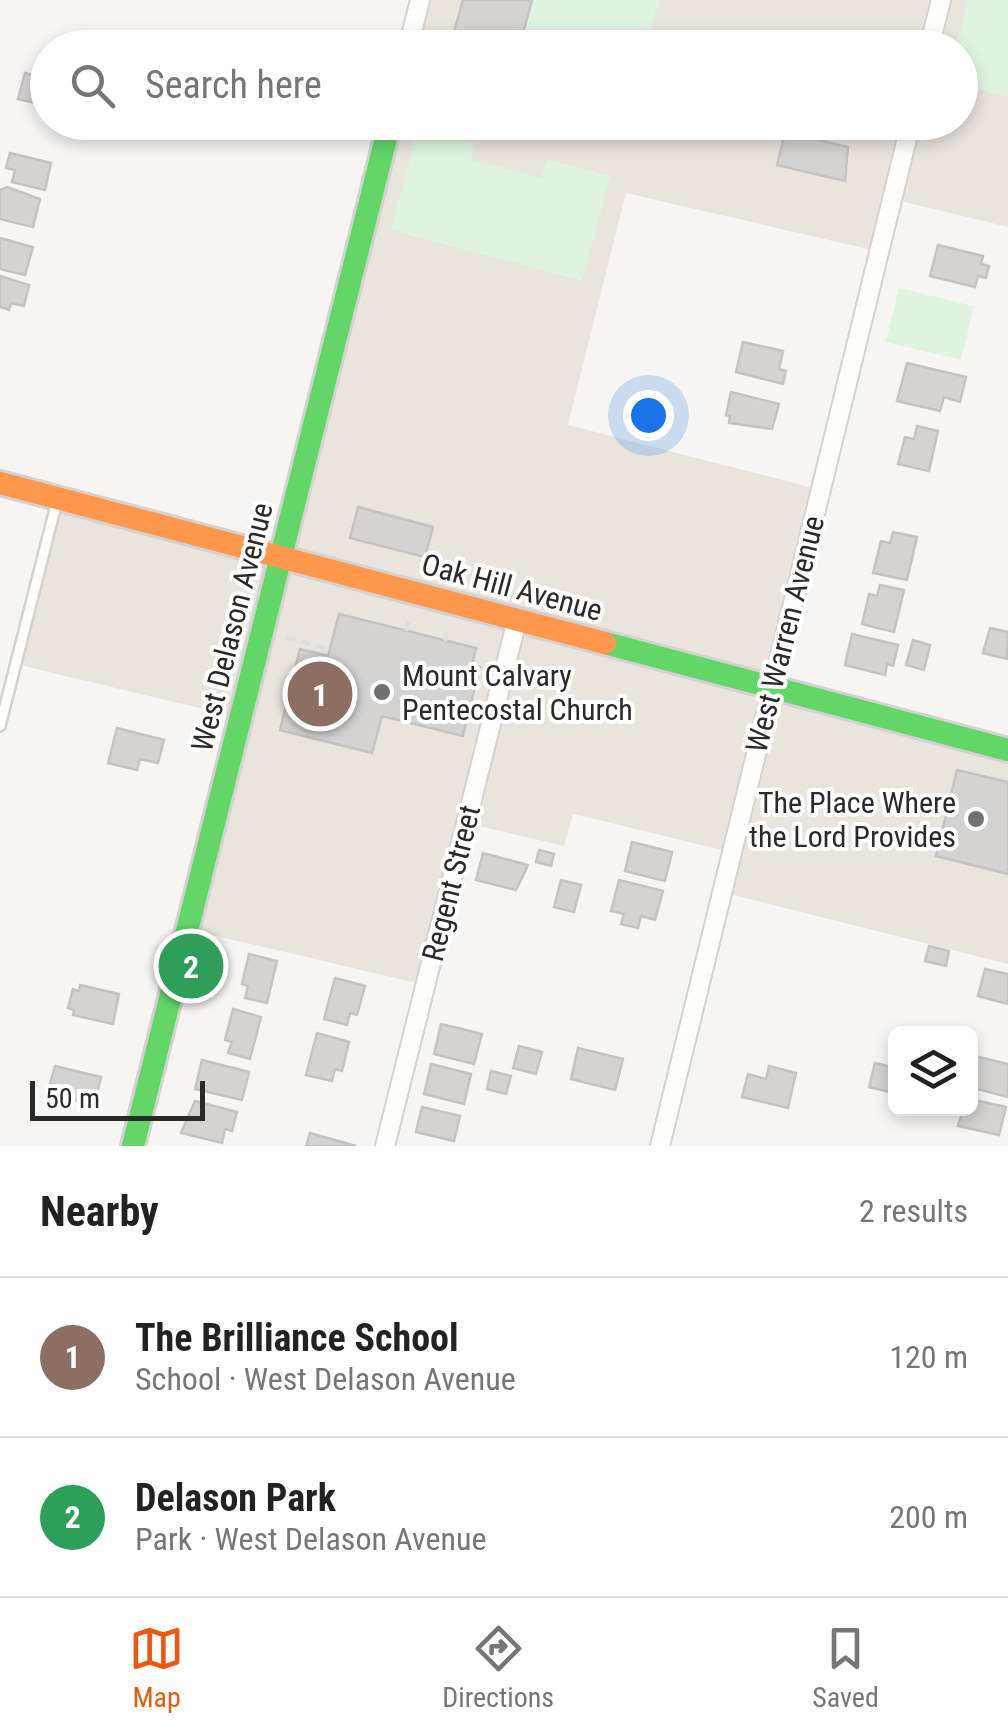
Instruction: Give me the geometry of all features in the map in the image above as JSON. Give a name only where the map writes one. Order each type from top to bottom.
[{"type":"street","points":[[412,30],[420,0]]},
{"type":"street","points":[[933,30],[940,0]]},
{"type":"street","name":"West Delason Avenue","points":[[133,1146],[385,140]]},
{"type":"street","name":"West Warren Avenue","points":[[660,1146],[906,140]]},
{"type":"street","name":"Oak Hill Avenue","points":[[0,483],[1008,750]]},
{"type":"street","name":"Regent Street","points":[[385,1146],[517,620]]},
{"type":"lane","points":[[0,726],[58,498]]},
{"type":"path","points":[[444,578],[448,562]]},
{"type":"path","points":[[406,631],[410,616]]},
{"type":"path","points":[[445,640],[448,626]]},
{"type":"path","points":[[286,638],[330,649]]},
{"type":"shaded area","points":[[420,0],[1008,0],[1008,227],[893,199],[880,252],[626,193],[568,425],[821,490],[772,687],[1008,750],[1008,964],[722,892],[731,852],[573,814],[564,846],[466,823],[425,985],[187,929],[240,718],[16,664],[58,498],[281,556],[386,140],[978,140],[978,30],[412,30]]},
{"type":"green space","points":[[532,0],[659,0],[651,30],[524,30]]},
{"type":"green space","points":[[968,0],[1008,0],[1008,97],[978,89],[978,30],[960,30]]},
{"type":"green space","points":[[415,140],[475,143],[471,160],[541,178],[547,159],[610,176],[582,281],[391,230]]},
{"type":"green space","points":[[899,288],[974,306],[961,360],[886,342]]},
{"type":"building","points":[[463,0],[532,0],[524,30],[455,30]]},
{"type":"building","points":[[25,73],[30,74],[30,102],[18,99]]},
{"type":"building","points":[[783,140],[819,140],[848,147],[845,181],[777,165]]},
{"type":"building","points":[[10,153],[51,163],[45,190],[12,182],[15,170],[6,168]]},
{"type":"building","points":[[7,187],[40,199],[33,227],[0,219],[0,190]]},
{"type":"building","points":[[0,238],[33,247],[25,275],[0,269]]},
{"type":"building","points":[[938,245],[983,256],[981,264],[989,266],[986,278],[978,276],[975,287],[930,276]]},
{"type":"building","points":[[0,276],[29,285],[24,306],[11,303],[9,310],[0,307]]},
{"type":"building","points":[[743,342],[783,351],[779,369],[786,371],[783,384],[736,372]]},
{"type":"building","points":[[907,363],[966,377],[960,402],[944,397],[940,411],[897,401]]},
{"type":"building","points":[[731,392],[779,404],[772,429],[729,423],[730,416],[726,415]]},
{"type":"building","points":[[917,426],[938,431],[929,471],[898,464],[905,437],[914,439]]},
{"type":"building","points":[[358,507],[433,527],[425,557],[350,538]]},
{"type":"building","points":[[893,532],[917,537],[907,580],[873,573],[881,541],[890,543]]},
{"type":"building","points":[[880,585],[904,590],[894,632],[862,624],[869,594],[877,596]]},
{"type":"building","name":"Mount Calvary Pentecostal Church","points":[[339,614],[476,648],[472,665],[480,667],[463,736],[382,716],[372,753],[280,730],[300,649],[328,656]]},
{"type":"building","points":[[990,628],[1008,632],[1007,659],[983,653]]},
{"type":"building","points":[[852,634],[898,645],[893,666],[887,664],[885,675],[845,665]]},
{"type":"building","points":[[913,640],[930,645],[924,670],[906,665]]},
{"type":"building","points":[[117,728],[164,740],[158,763],[140,759],[137,770],[108,763]]},
{"type":"building","name":"The Place Where the Lord Provides","points":[[957,770],[1008,782],[1008,874],[936,856]]},
{"type":"building","points":[[632,842],[672,852],[665,881],[625,871]]},
{"type":"building","points":[[539,850],[554,854],[551,866],[536,862]]},
{"type":"building","points":[[483,853],[528,865],[516,890],[476,880]]},
{"type":"building","points":[[561,880],[581,885],[574,912],[554,907]]},
{"type":"building","points":[[619,880],[663,891],[655,920],[641,916],[638,928],[621,924],[624,914],[611,911]]},
{"type":"building","points":[[929,946],[949,951],[946,966],[925,961]]},
{"type":"building","points":[[249,954],[277,961],[267,1003],[245,998],[248,986],[242,984]]},
{"type":"building","points":[[985,969],[1008,974],[1008,1004],[978,996]]},
{"type":"building","points":[[335,978],[365,986],[357,1015],[350,1013],[347,1025],[324,1019]]},
{"type":"building","points":[[80,985],[119,994],[113,1024],[73,1015],[74,1010],[68,1008],[73,989],[79,991]]},
{"type":"building","points":[[233,1009],[261,1017],[250,1059],[228,1053],[232,1042],[225,1040]]},
{"type":"building","points":[[441,1024],[482,1034],[474,1064],[434,1054]]},
{"type":"building","points":[[317,1033],[349,1042],[342,1071],[335,1069],[332,1081],[306,1075]]},
{"type":"building","points":[[519,1046],[542,1052],[536,1074],[513,1068]]},
{"type":"building","points":[[578,1048],[623,1059],[615,1090],[571,1079]]},
{"type":"building","points":[[978,1057],[1008,1064],[1008,1097],[978,1089]]},
{"type":"building","points":[[202,1060],[249,1072],[242,1100],[195,1089]]},
{"type":"building","points":[[875,1063],[888,1066],[888,1092],[869,1087]]},
{"type":"building","points":[[431,1064],[471,1074],[464,1104],[424,1094]]},
{"type":"building","points":[[55,1066],[101,1077],[94,1105],[54,1096],[57,1085],[50,1084]]},
{"type":"building","points":[[769,1066],[796,1073],[788,1108],[742,1097],[748,1074],[766,1079]]},
{"type":"building","points":[[491,1071],[511,1076],[506,1094],[487,1089]]},
{"type":"building","points":[[195,1101],[237,1112],[232,1131],[225,1129],[222,1143],[181,1133]]},
{"type":"building","points":[[978,1101],[1006,1107],[999,1135],[958,1126],[961,1116],[978,1116]]},
{"type":"building","points":[[422,1107],[460,1116],[454,1141],[416,1132]]},
{"type":"building","points":[[310,1133],[356,1146],[306,1146]]},
{"type":"traffic: fast","points":[[133,1146],[385,140]]},
{"type":"traffic: fast","points":[[605,643],[1008,750]]},
{"type":"traffic: slow","points":[[0,483],[605,643]]},
{"type":"place","name":"Mount Calvary Pentecostal Church","points":[[382,692]]},
{"type":"place","name":"The Brilliance School","points":[[320,694]]},
{"type":"place","name":"The Place Where the Lord Provides","points":[[976,819]]},
{"type":"place","name":"Delason Park","points":[[191,966]]}]
